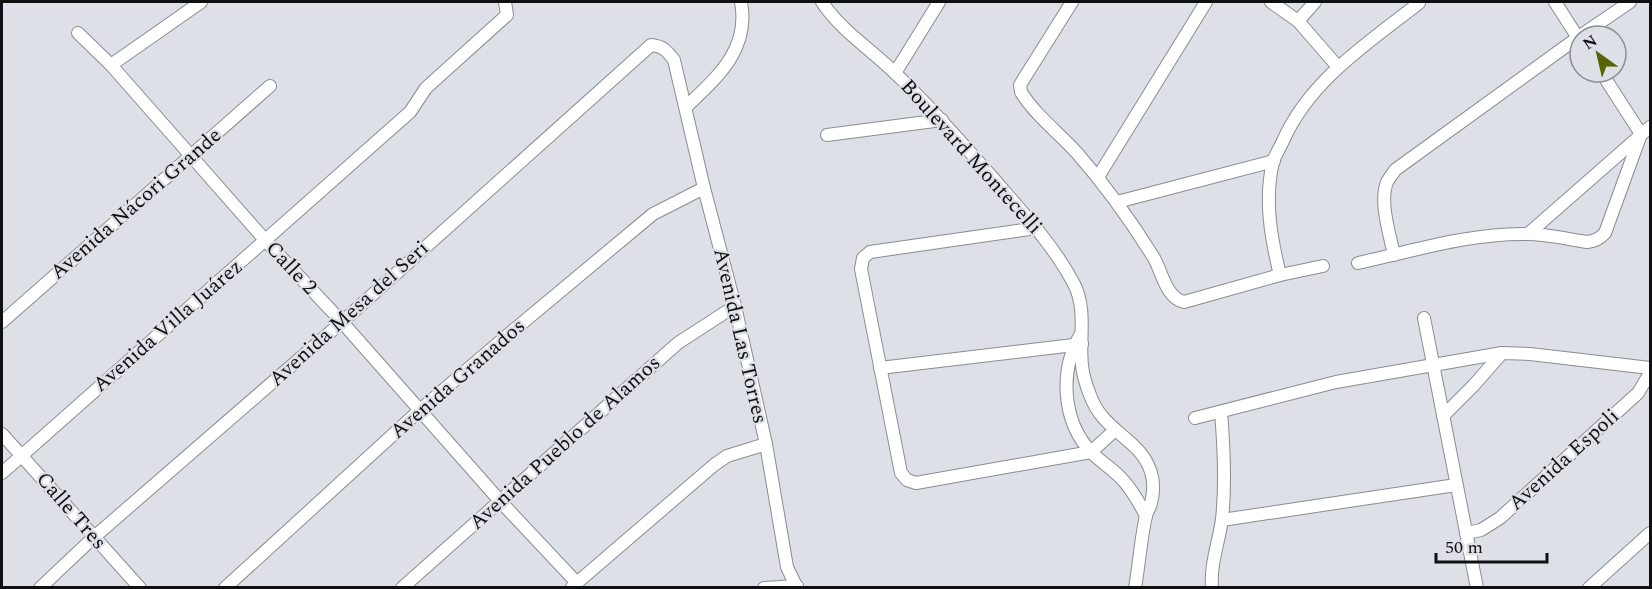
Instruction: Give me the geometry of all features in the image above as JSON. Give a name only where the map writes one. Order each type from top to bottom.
[{"type":"street","points":[[111,65],[201,2]]},
{"type":"street","name":"Avenida Villa Juárez","points":[[2,473],[410,112],[426,88],[507,15],[505,2]]},
{"type":"street","points":[[686,107],[718,76],[734,55],[741,33],[743,11],[741,2]]},
{"type":"street","name":"Boulevard Montecelli","points":[[822,2],[845,30],[895,73],[942,120],[1037,228],[1075,286],[1079,297],[1079,341],[1082,363],[1085,382],[1092,400],[1101,417],[1114,431],[1133,445],[1149,465],[1153,490],[1146,516],[1135,588]]},
{"type":"street","points":[[895,73],[939,2]]},
{"type":"street","points":[[1072,2],[1020,85],[1021,92],[1024,98],[1098,177],[1117,202],[1156,262],[1171,293],[1177,300],[1184,302],[1280,275],[1323,266]]},
{"type":"street","points":[[1098,177],[1206,2]]},
{"type":"street","points":[[1298,21],[1315,2]]},
{"type":"street","points":[[1555,2],[1570,24]]},
{"type":"street","points":[[1599,24],[1630,2]]},
{"type":"street","points":[[1277,3],[1298,21],[1338,67]]},
{"type":"street","points":[[1280,275],[1271,239],[1269,212],[1274,161],[1301,107],[1338,67],[1419,3]]},
{"type":"street","name":"Calle 2","points":[[78,33],[111,65],[265,240],[342,322],[574,585]]},
{"type":"street","name":"Avenida Mesa del Seri","points":[[40,588],[93,538],[342,322],[643,50],[651,45],[659,45]]},
{"type":"street","name":"Avenida Las Torres","points":[[659,45],[674,60],[686,107],[766,444],[787,567],[797,587]]},
{"type":"street","points":[[1394,255],[1386,214],[1385,195],[1387,183],[1395,170],[1568,46]]},
{"type":"street","points":[[1610,84],[1646,130]]},
{"type":"street","name":"Avenida Nácori Grande","points":[[2,322],[270,86]]},
{"type":"street","points":[[827,135],[942,120]]},
{"type":"street","points":[[1528,234],[1646,130]]},
{"type":"street","points":[[1358,263],[1469,239],[1528,234],[1594,241],[1605,233],[1646,130]]},
{"type":"street","points":[[1117,202],[1274,161]]},
{"type":"street","name":"Avenida Granados","points":[[225,588],[420,410],[653,214],[704,188]]},
{"type":"street","points":[[1037,228],[870,252],[863,258],[861,269],[902,473],[907,480],[916,483],[1091,452],[1114,431]]},
{"type":"street","name":"Avenida Pueblo de Alamos","points":[[402,588],[678,343],[735,306]]},
{"type":"street","points":[[1424,318],[1477,588]]},
{"type":"street","points":[[880,368],[1079,341]]},
{"type":"street","name":"Boulevard Montecelli","points":[[1079,341],[1069,364],[1066,387],[1069,411],[1078,433],[1091,452],[1130,489],[1146,516]]},
{"type":"street","points":[[1443,416],[1502,353]]},
{"type":"street","points":[[1195,418],[1326,384],[1502,353],[1530,354],[1650,368]]},
{"type":"street","name":"Avenida Espoli","points":[[1466,533],[1481,530],[1500,518],[1638,393],[1650,373]]},
{"type":"street","points":[[1212,588],[1211,576],[1222,520],[1225,476],[1221,412]]},
{"type":"street","name":"Calle Tres","points":[[2,434],[140,588]]},
{"type":"street","points":[[574,585],[714,465],[727,456],[766,444]]},
{"type":"street","points":[[1222,520],[1456,485]]},
{"type":"street","points":[[1589,588],[1650,533]]},
{"type":"street","points":[[778,587],[787,567]]},
{"type":"street","points":[[764,588],[797,587]]}]
